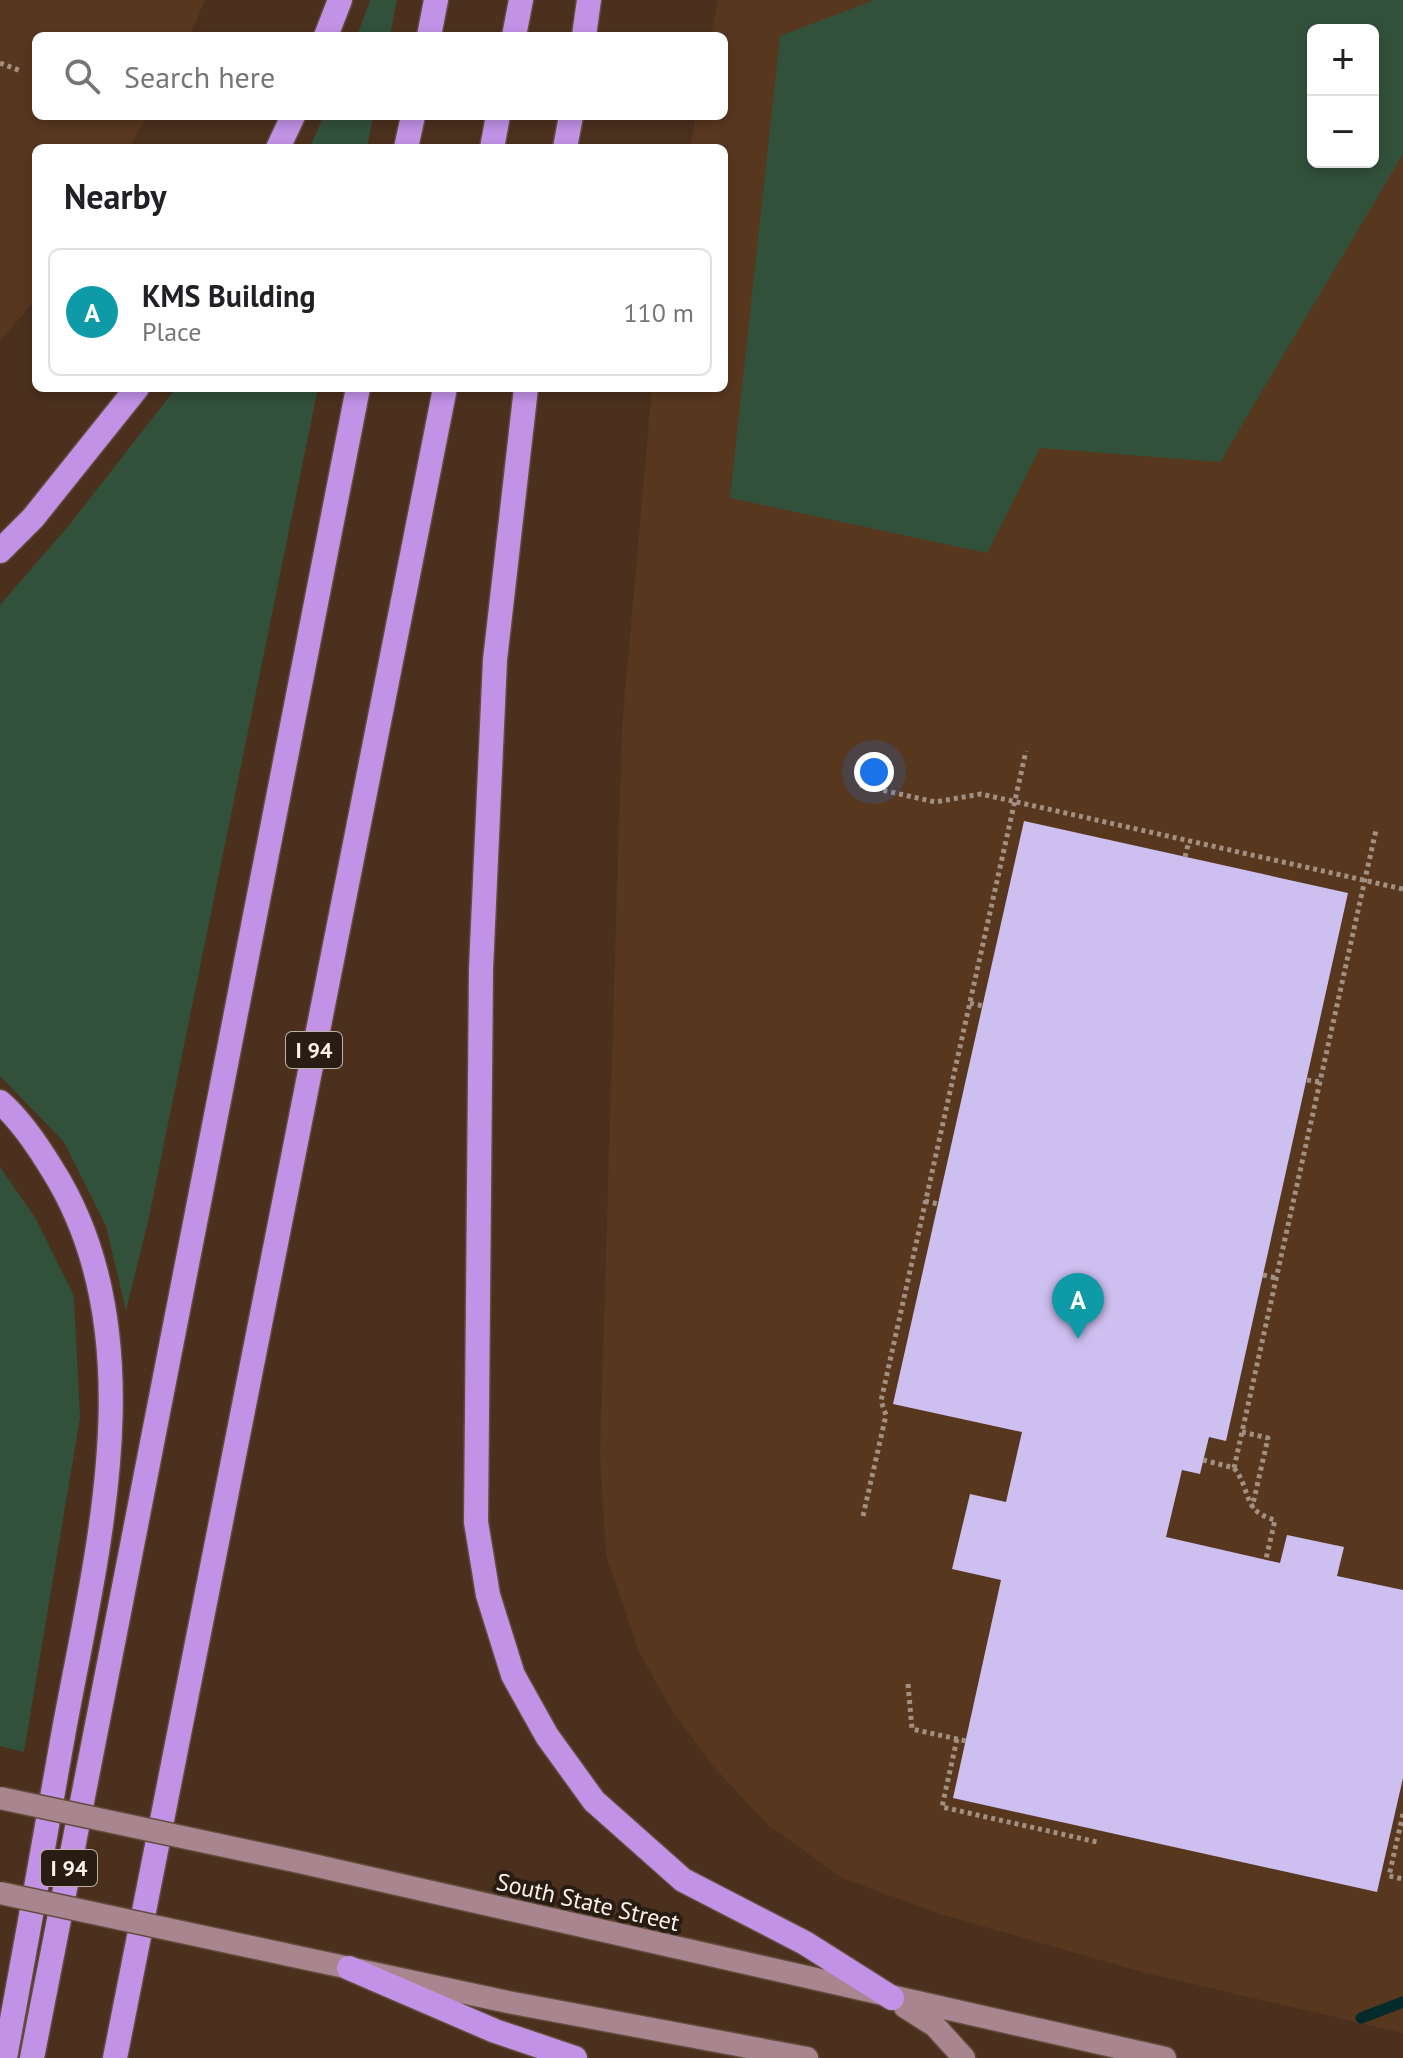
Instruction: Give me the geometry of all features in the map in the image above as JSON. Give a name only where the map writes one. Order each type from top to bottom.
[{"type":"highway","points":[[328,32],[340,0]]},
{"type":"highway","points":[[430,32],[436,0]]},
{"type":"highway","points":[[515,32],[521,0]]},
{"type":"highway","points":[[585,32],[589,0]]},
{"type":"highway","points":[[280,144],[291,120]]},
{"type":"highway","points":[[407,144],[412,120]]},
{"type":"highway","points":[[493,144],[497,120]]},
{"type":"highway","points":[[566,144],[570,120]]},
{"type":"highway","points":[[0,551],[33,518],[134,392]]},
{"type":"highway","name":"I 94","points":[[32,2058],[357,392]]},
{"type":"highway","name":"I 94","points":[[115,2058],[444,392]]},
{"type":"highway","points":[[526,392],[495,660],[481,969],[475,1506],[488,1595],[513,1675],[547,1736],[594,1801],[683,1880],[805,1943],[892,1998]]},
{"type":"highway","points":[[0,1102],[38,1146],[73,1202],[93,1256],[103,1302],[112,1392],[100,1528],[5,2058]]},
{"type":"highway","points":[[349,1968],[495,2031],[575,2058]]},
{"type":"highway","points":[[125,2008],[127,2058]]},
{"type":"main road","name":"South State Street","points":[[0,1798],[304,1863],[1165,2058]]},
{"type":"main road","points":[[0,1893],[349,1968],[807,2058]]},
{"type":"main road","points":[[892,1998],[935,2026],[964,2058]]},
{"type":"path","points":[[0,63],[21,71]]},
{"type":"path","points":[[863,1516],[886,1415],[881,1401],[1026,751]]},
{"type":"path","points":[[860,785],[935,802],[981,794],[1403,889]]},
{"type":"path","points":[[1266,1559],[1275,1520],[1260,1516],[1252,1508],[1234,1468],[1376,830]]},
{"type":"path","points":[[1185,857],[1189,841]]},
{"type":"path","points":[[970,1003],[983,1006]]},
{"type":"path","points":[[1307,1080],[1320,1082]]},
{"type":"path","points":[[925,1201],[938,1204]]},
{"type":"path","points":[[1263,1275],[1276,1278]]},
{"type":"path","points":[[1242,1432],[1268,1438],[1252,1508]]},
{"type":"path","points":[[1203,1460],[1234,1468]]},
{"type":"path","points":[[908,1684],[912,1729],[966,1741]]},
{"type":"path","points":[[957,1739],[942,1807],[1097,1842]]},
{"type":"path","points":[[1403,1814],[1389,1876],[1403,1879]]},
{"type":"shaded area","points":[[0,0],[205,0],[192,32],[32,32],[32,120],[145,120],[132,144],[32,144],[32,304],[0,341]]},
{"type":"shaded area","points":[[718,0],[1403,0],[1403,2033],[1142,1972],[937,1913],[842,1878],[767,1824],[711,1764],[673,1712],[639,1652],[606,1555],[600,1455],[622,727],[652,392],[728,392],[728,144],[691,144],[695,120],[728,120],[728,32],[712,32]]},
{"type":"green space","points":[[370,0],[397,0],[391,32],[358,32]]},
{"type":"green space","points":[[874,0],[1403,0],[1403,154],[1220,462],[1040,448],[987,553],[730,498],[780,36]]},
{"type":"green space","points":[[322,120],[372,120],[368,144],[311,144]]},
{"type":"green space","points":[[173,392],[317,392],[149,1217],[126,1311],[106,1226],[64,1142],[0,1076],[0,605],[70,524]]},
{"type":"green space","points":[[0,1167],[36,1219],[74,1296],[80,1418],[24,1752],[0,1746]]},
{"type":"building","points":[[1024,821],[1348,893],[1226,1441],[1209,1437],[1200,1474],[1182,1470],[1166,1537],[1280,1563],[1287,1535],[1344,1547],[1337,1576],[1403,1590],[1403,1778],[1377,1892],[953,1798],[1001,1580],[952,1569],[970,1494],[1006,1502],[1022,1432],[893,1404]]},
{"type":"waterway","points":[[1361,2018],[1403,2002]]},
{"type":"place","name":"KMS Building","points":[[1078,1339]]}]
